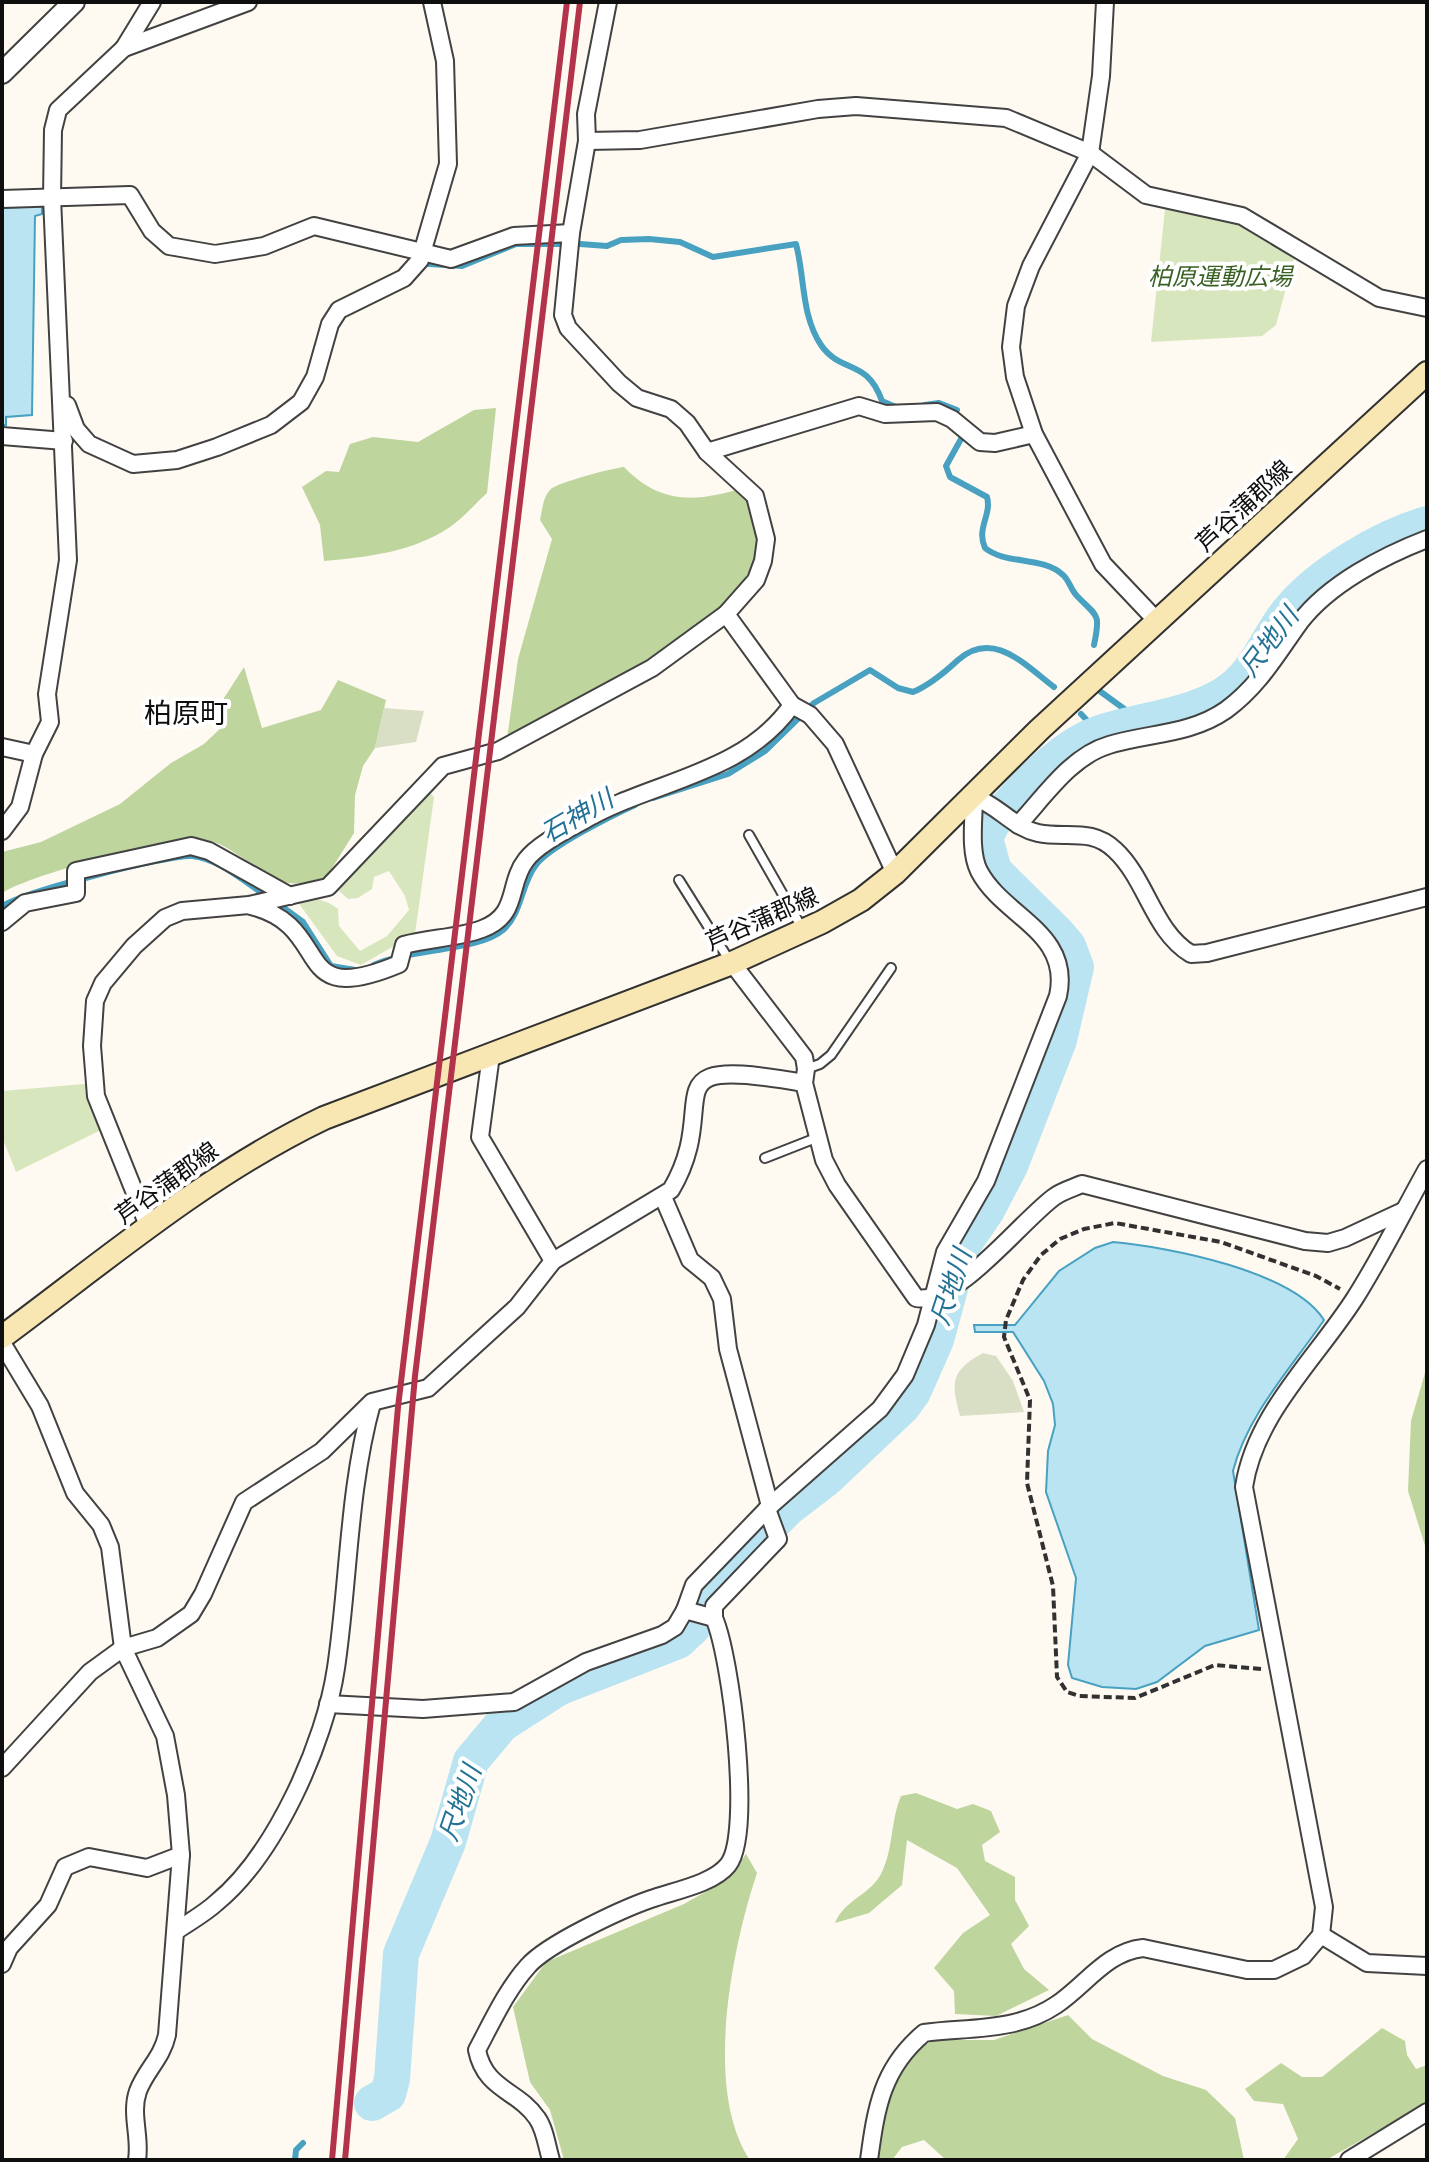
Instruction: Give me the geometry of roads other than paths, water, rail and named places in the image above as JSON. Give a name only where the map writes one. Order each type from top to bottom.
[{"type":"main road","name":"芦谷蒲郡線","points":[[2,1340],[218,1176],[285,1137],[324,1118],[732,963],[804,931],[861,900],[984,800],[1157,621],[1427,373]]},
{"type":"street","points":[[2,73],[74,2]]},
{"type":"street","points":[[2,831],[20,807],[34,754],[50,722],[47,694],[68,560],[52,198],[53,130],[58,110],[124,48],[152,2]]},
{"type":"street","points":[[124,48],[248,2]]},
{"type":"street","points":[[63,401],[71,410],[76,429],[89,444],[133,464],[177,460],[271,425],[301,402],[315,377],[330,324],[339,310],[404,278],[422,254],[448,164],[445,61],[432,2]]},
{"type":"street","points":[[149,1228],[96,1096],[92,1046],[95,1001],[103,983],[134,946],[165,918],[182,911],[256,903],[328,887],[428,777],[443,766],[498,751],[640,675],[726,614],[756,580],[766,539],[755,496],[707,452],[687,423],[671,409],[637,398],[568,328],[563,315],[571,233],[587,141],[586,114],[608,2]]},
{"type":"street","points":[[1105,2],[1102,8],[1101,76],[1090,153],[1031,266],[1016,306],[1011,347],[1015,377],[1034,434],[1103,564],[1157,621]]},
{"type":"street","points":[[587,141],[640,140],[818,109],[856,106],[1006,118],[1090,153],[1146,195],[1242,216],[1379,298],[1427,308]]},
{"type":"street","points":[[2,199],[130,195],[152,231],[169,246],[215,254],[264,246],[314,226],[451,259],[514,236],[571,233]]},
{"type":"street","points":[[707,452],[859,406],[885,414],[937,412],[952,419],[980,442],[995,443],[1034,434]]},
{"type":"street","points":[[2,436],[64,441]]},
{"type":"street","points":[[1013,822],[1070,768],[1108,745],[1161,737],[1222,713],[1259,681],[1302,620],[1324,599],[1390,553],[1427,539]]},
{"type":"street","points":[[726,614],[800,709],[835,744],[895,873]]},
{"type":"street","points":[[256,903],[285,920],[302,935],[311,957],[331,977],[361,979],[399,964],[404,945],[482,929],[510,908],[527,858],[583,821],[637,796],[715,768],[763,739],[800,709]]},
{"type":"street","points":[[2,747],[34,754]]},
{"type":"street","points":[[984,800],[1013,822],[1039,833],[1078,833],[1098,838],[1107,844],[1146,892],[1166,932],[1191,954],[1207,953],[1427,897]]},
{"type":"street","points":[[328,1704],[423,1709],[514,1702],[586,1662],[662,1635],[675,1627],[686,1610],[694,1585],[769,1510],[880,1409],[911,1363],[941,1293],[945,1252],[986,1181],[1011,1123],[1041,1045],[1062,978],[1050,944],[988,884],[978,869],[984,800]]},
{"type":"street","points":[[2,922],[25,903],[76,893],[76,871],[191,846],[209,851],[286,896]]},
{"type":"street","points":[[732,963],[804,1057],[816,1138],[837,1185],[916,1298],[941,1293],[1055,1196],[1082,1184],[1305,1241],[1328,1243],[1403,1211]]},
{"type":"street","points":[[491,1055],[480,1137],[553,1261]]},
{"type":"street","points":[[2,1768],[90,1672],[123,1648],[157,1638],[191,1614],[244,1502],[322,1451],[372,1402],[428,1388],[517,1307],[553,1261],[598,1232],[663,1197],[683,1170],[694,1091],[701,1079],[715,1074],[746,1072],[805,1076]]},
{"type":"street","points":[[869,2160],[889,2071],[924,2033],[992,2029],[1018,2022],[1055,2006],[1126,1950],[1143,1948],[1247,1970],[1274,1970],[1303,1956],[1321,1935],[1324,1907],[1244,1487],[1248,1461],[1258,1434],[1355,1297],[1427,1169]]},
{"type":"street","points":[[551,2160],[539,2120],[492,2081],[479,2062],[477,2050],[526,1968],[539,1955],[635,1904],[714,1876],[727,1867],[734,1855],[738,1803],[734,1706],[727,1654],[710,1617],[714,1606],[778,1539],[728,1349],[722,1299],[712,1278],[690,1260],[663,1197]]},
{"type":"street","points":[[2,1340],[40,1406],[75,1493],[101,1525],[110,1547],[123,1648],[165,1736],[176,1795],[181,1855],[163,2054],[138,2093],[134,2115],[139,2146],[137,2160]]},
{"type":"street","points":[[176,1931],[217,1903],[265,1846],[302,1775],[328,1704],[336,1670],[359,1450],[372,1402]]},
{"type":"street","points":[[686,1610],[710,1617]]},
{"type":"street","points":[[2,1964],[9,1948],[48,1905],[65,1867],[89,1857],[147,1868],[181,1855]]},
{"type":"street","points":[[1321,1935],[1367,1963],[1427,1966]]},
{"type":"street","points":[[1349,2160],[1427,2112]]},
{"type":"lane","points":[[749,835],[804,931]]},
{"type":"lane","points":[[679,880],[732,963]]},
{"type":"lane","points":[[805,1076],[831,1055],[891,968]]},
{"type":"lane","points":[[765,1158],[816,1138]]},
{"type":"water","points":[[42,206],[42,214],[35,216],[32,415],[6,417],[6,425],[2,425],[2,208]]},
{"type":"water","points":[[1113,1242],[1196,1256],[1258,1275],[1308,1303],[1324,1320],[1260,1411],[1233,1471],[1259,1630],[1205,1646],[1157,1682],[1136,1689],[1102,1687],[1072,1678],[1068,1665],[1076,1578],[1046,1492],[1048,1451],[1055,1425],[1053,1404],[1044,1381],[1013,1332],[975,1332],[974,1325],[1015,1325],[1059,1271],[1095,1248]]},
{"type":"waterway","points":[[580,244],[607,246],[621,240],[649,239],[680,242],[713,257],[796,244],[807,309],[821,345],[837,360],[869,378],[882,401],[898,408]]},
{"type":"waterway","points":[[429,264],[462,266],[516,244],[560,244]]},
{"type":"waterway","points":[[925,405],[939,403],[957,410]]},
{"type":"waterway","points":[[961,439],[946,466],[950,477],[987,497],[988,510],[982,534],[985,548],[1003,557],[1045,565],[1063,575],[1075,594],[1096,616],[1094,645]]},
{"type":"waterway","name":"尺地川","points":[[372,2103],[388,2094],[392,2079],[401,1954],[448,1842],[471,1761],[502,1724],[558,1688],[678,1641],[693,1627],[700,1605],[726,1570],[788,1508],[827,1478],[902,1407],[913,1392],[936,1340],[961,1248],[987,1210],[1010,1166],[1059,1040],[1076,967],[1068,946],[994,871],[985,838],[993,822],[1055,760],[1084,740],[1115,728],[1186,711],[1219,698],[1241,681],[1289,611],[1317,584],[1371,547],[1427,524]]},
{"type":"waterway","name":"石神川","points":[[653,798],[728,774],[765,751],[814,703],[870,670],[898,688],[913,692],[971,651],[996,649],[1020,661],[1054,687]]},
{"type":"waterway","points":[[1101,692],[1145,724]]},
{"type":"waterway","name":"石神川","points":[[1081,714],[1099,733]]},
{"type":"waterway","name":"石神川","points":[[374,965],[492,937],[509,923],[531,873],[543,858],[582,832],[635,805]]},
{"type":"waterway","name":"石神川","points":[[2,907],[35,893],[95,876],[155,861],[192,856],[222,866],[268,897]]},
{"type":"waterway","name":"石神川","points":[[277,903],[303,922],[331,966],[355,970]]},
{"type":"waterway","name":"尺地川","points":[[295,2160],[296,2150],[303,2143]]},
{"type":"railway","points":[[332,2160],[398,1407],[567,2]]},
{"type":"railway","points":[[345,2160],[415,1376],[580,2]]},
{"type":"district","name":"柏原町","points":[[186,713]]},
{"type":"park label","name":"柏原運動広場","points":[[1220,277]]}]
